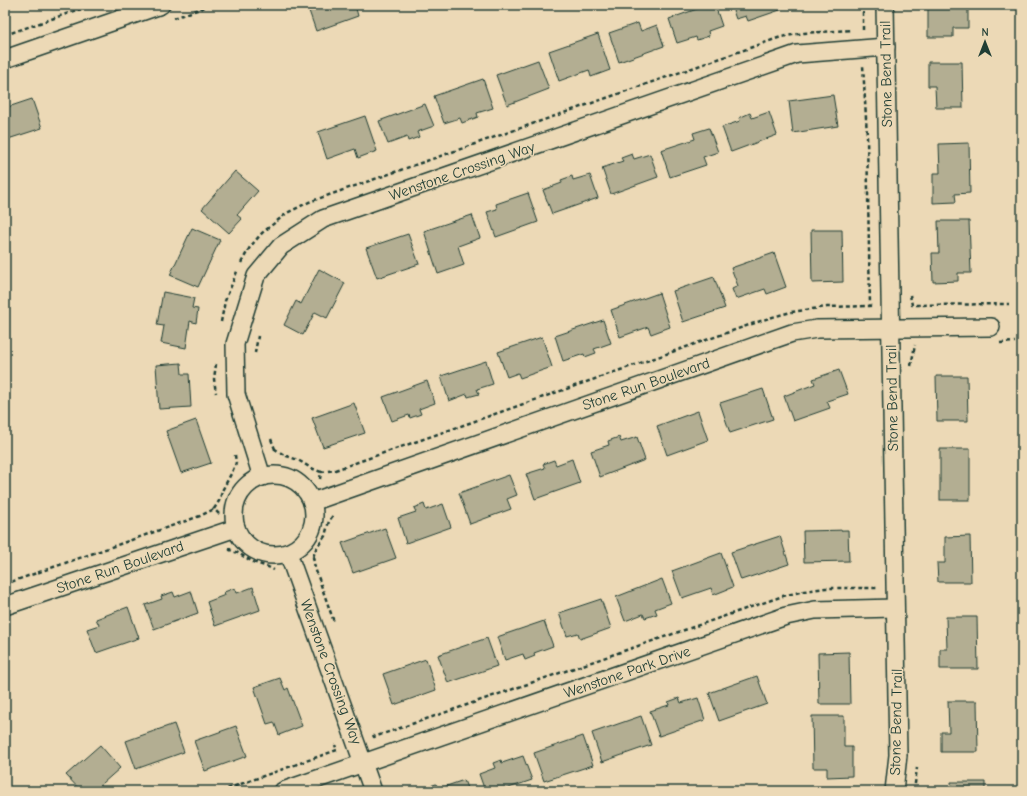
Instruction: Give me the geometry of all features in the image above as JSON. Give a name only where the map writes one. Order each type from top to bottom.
[{"type":"street","points":[[5,59],[161,5]]},
{"type":"street","name":"Stone Bend Trail","points":[[885,5],[898,755],[894,791]]},
{"type":"street","name":"Wenstone Crossing Way","points":[[262,477],[236,394],[235,344],[256,276],[281,246],[322,220],[797,54],[886,47]]},
{"type":"street","name":"Stone Run Boulevard","points":[[312,502],[792,333],[817,329],[991,327]]},
{"type":"street","points":[[274,475],[287,478],[297,483],[306,492],[312,502],[314,514],[312,527],[307,537],[299,547],[283,559],[276,555],[263,554],[251,548],[242,539],[233,535],[236,503],[242,492],[251,483],[262,477],[274,475]]},
{"type":"street","name":"Stone Run Boulevard","points":[[5,606],[233,535]]},
{"type":"street","name":"Wenstone Crossing Way","points":[[283,559],[364,764],[373,791]]},
{"type":"street","name":"Wenstone Park Drive","points":[[283,791],[786,616],[815,610],[895,608]]},
{"type":"path","points":[[5,35],[92,5]]},
{"type":"path","points":[[270,438],[275,450],[284,455],[298,460],[320,472],[335,470],[769,318],[791,312],[827,307],[870,306],[867,136],[864,67],[856,67]]},
{"type":"path","points":[[912,306],[1009,304]]},
{"type":"path","points":[[254,359],[259,331]]},
{"type":"path","points":[[1000,342],[1016,342]]},
{"type":"path","points":[[909,372],[916,345]]},
{"type":"path","points":[[270,455],[275,450]]},
{"type":"path","points":[[5,584],[200,516],[214,509],[236,462],[240,463]]},
{"type":"path","points":[[320,472],[320,479]]},
{"type":"path","points":[[214,509],[219,515]]},
{"type":"path","points":[[306,556],[313,557],[316,549],[325,536],[334,513]]},
{"type":"path","points":[[233,535],[230,550],[253,562],[274,570],[283,559]]},
{"type":"path","points":[[221,791],[337,750]]},
{"type":"path","points":[[914,791],[917,767]]},
{"type":"building","points":[[307,5],[355,5],[358,16],[316,31]]},
{"type":"building","points":[[708,5],[715,5],[722,26],[708,31],[709,36],[697,40],[696,37],[677,43],[669,19]]},
{"type":"building","points":[[731,5],[778,5],[780,10],[748,21],[746,16],[736,19]]},
{"type":"building","points":[[933,5],[968,5],[968,28],[953,28],[953,37],[928,37],[928,8],[933,8]]},
{"type":"building","points":[[638,23],[641,31],[657,25],[664,46],[619,62],[609,33]]},
{"type":"building","points":[[598,34],[610,70],[591,77],[589,70],[559,81],[549,51]]},
{"type":"building","points":[[538,60],[549,89],[507,105],[496,75]]},
{"type":"building","points":[[928,62],[962,62],[963,108],[936,108],[935,86],[928,86]]},
{"type":"building","points":[[483,79],[493,108],[477,113],[478,117],[462,123],[460,118],[444,123],[434,96]]},
{"type":"building","points":[[833,95],[838,126],[793,133],[789,101]]},
{"type":"building","points":[[32,99],[42,128],[5,140],[5,108]]},
{"type":"building","points":[[425,104],[434,126],[417,132],[419,137],[408,141],[407,137],[388,144],[379,121]]},
{"type":"building","points":[[769,112],[777,135],[731,152],[722,127],[740,121],[739,118],[750,113],[752,118]]},
{"type":"building","points":[[365,116],[377,151],[358,158],[355,149],[327,159],[318,132]]},
{"type":"building","points":[[709,128],[718,152],[703,157],[706,165],[670,177],[661,150],[695,139],[693,133]]},
{"type":"building","points":[[969,143],[970,193],[955,194],[956,202],[933,203],[933,173],[940,173],[939,144]]},
{"type":"building","points":[[632,154],[634,159],[650,154],[658,177],[611,194],[602,168],[623,161],[621,158]]},
{"type":"building","points":[[235,171],[258,191],[237,215],[242,219],[229,233],[202,209]]},
{"type":"building","points":[[590,175],[598,198],[552,214],[543,190],[562,183],[561,180],[572,176],[573,180]]},
{"type":"building","points":[[528,193],[538,222],[496,237],[487,212],[497,209],[496,204]]},
{"type":"building","points":[[472,215],[480,238],[458,246],[464,265],[438,274],[424,231]]},
{"type":"building","points":[[938,221],[969,221],[971,273],[958,273],[958,281],[933,282],[932,253],[939,253]]},
{"type":"building","points":[[192,228],[220,240],[198,287],[170,275]]},
{"type":"building","points":[[811,230],[842,230],[843,282],[812,283]]},
{"type":"building","points":[[408,234],[419,264],[377,278],[366,248]]},
{"type":"building","points":[[774,253],[786,287],[767,294],[765,289],[736,299],[732,289],[738,286],[731,268]]},
{"type":"building","points":[[319,269],[345,283],[327,318],[315,312],[303,335],[284,325],[296,301],[301,304]]},
{"type":"building","points":[[714,277],[725,308],[683,322],[673,291]]},
{"type":"building","points":[[163,292],[194,298],[192,308],[198,309],[196,323],[190,321],[186,348],[161,343],[164,326],[157,325]]},
{"type":"building","points":[[659,293],[670,327],[651,334],[648,327],[620,337],[611,310]]},
{"type":"building","points":[[603,320],[611,343],[594,349],[596,353],[585,357],[584,354],[563,361],[555,336]]},
{"type":"building","points":[[542,337],[552,367],[520,378],[518,373],[507,377],[498,352]]},
{"type":"building","points":[[486,361],[493,384],[477,389],[479,394],[468,397],[467,394],[449,401],[441,376]]},
{"type":"building","points":[[181,363],[182,374],[189,374],[191,407],[159,409],[156,365]]},
{"type":"building","points":[[839,370],[848,394],[827,401],[830,408],[793,421],[784,396],[815,384],[813,379]]},
{"type":"building","points":[[936,376],[967,376],[968,421],[937,421]]},
{"type":"building","points":[[427,381],[435,403],[419,409],[421,414],[410,418],[409,415],[392,421],[383,397]]},
{"type":"building","points":[[763,389],[773,419],[730,433],[720,403]]},
{"type":"building","points":[[354,403],[365,433],[323,447],[312,418]]},
{"type":"building","points":[[698,411],[708,440],[667,455],[657,426]]},
{"type":"building","points":[[196,420],[211,463],[181,473],[166,431]]},
{"type":"building","points":[[619,437],[621,442],[637,437],[645,460],[600,477],[591,451],[609,445],[608,441]]},
{"type":"building","points":[[940,449],[970,449],[970,500],[940,500]]},
{"type":"building","points":[[572,459],[580,483],[535,499],[526,474],[545,468],[543,464],[554,460],[556,465]]},
{"type":"building","points":[[509,475],[517,495],[507,499],[511,509],[470,524],[459,493]]},
{"type":"building","points":[[424,504],[426,510],[443,504],[451,527],[406,543],[398,518],[416,512],[414,508]]},
{"type":"building","points":[[385,528],[396,558],[353,573],[342,543]]},
{"type":"building","points":[[848,530],[849,561],[804,562],[803,531]]},
{"type":"building","points":[[780,536],[789,564],[741,580],[731,552]]},
{"type":"building","points":[[970,536],[971,582],[938,582],[937,563],[945,563],[945,537]]},
{"type":"building","points":[[721,553],[733,587],[713,595],[711,588],[682,598],[672,571]]},
{"type":"building","points":[[662,579],[671,603],[655,609],[657,614],[645,618],[643,614],[625,621],[616,597]]},
{"type":"building","points":[[253,587],[260,610],[215,626],[207,602],[225,595],[224,592],[235,588],[237,593]]},
{"type":"building","points":[[191,591],[198,613],[154,629],[145,605],[162,599],[161,596],[173,592],[175,597]]},
{"type":"building","points":[[601,599],[611,628],[580,639],[578,633],[567,636],[559,613]]},
{"type":"building","points":[[128,607],[139,638],[96,653],[87,629],[99,625],[96,619]]},
{"type":"building","points":[[946,617],[977,617],[978,669],[940,669],[940,649],[947,649]]},
{"type":"building","points":[[544,621],[553,646],[534,653],[535,656],[525,660],[523,654],[505,660],[497,637]]},
{"type":"building","points":[[487,638],[497,666],[448,683],[438,655]]},
{"type":"building","points":[[849,652],[850,704],[819,704],[818,653]]},
{"type":"building","points":[[426,659],[436,690],[394,705],[383,674]]},
{"type":"building","points":[[757,676],[767,704],[719,721],[709,693]]},
{"type":"building","points":[[280,678],[285,690],[288,688],[302,726],[279,735],[274,722],[267,724],[254,687]]},
{"type":"building","points":[[679,698],[681,703],[698,698],[705,720],[659,736],[650,711],[669,705],[668,702]]},
{"type":"building","points":[[948,701],[977,701],[978,752],[941,752],[941,732],[949,732]]},
{"type":"building","points":[[641,716],[651,745],[602,762],[592,733]]},
{"type":"building","points":[[812,716],[844,716],[844,747],[852,747],[852,776],[827,777],[827,768],[813,768]]},
{"type":"building","points":[[174,724],[184,752],[136,769],[126,741]]},
{"type":"building","points":[[236,726],[247,756],[205,771],[194,741]]},
{"type":"building","points":[[583,736],[593,765],[544,781],[534,753]]},
{"type":"building","points":[[100,745],[120,768],[94,791],[81,791],[66,775]]},
{"type":"building","points":[[523,756],[532,780],[500,791],[485,791],[479,774],[495,768],[493,763],[501,760],[502,763]]},
{"type":"building","points":[[464,780],[468,791],[420,791],[420,789],[436,784],[438,789]]},
{"type":"building","points":[[951,782],[985,782],[985,791],[952,791]]}]
